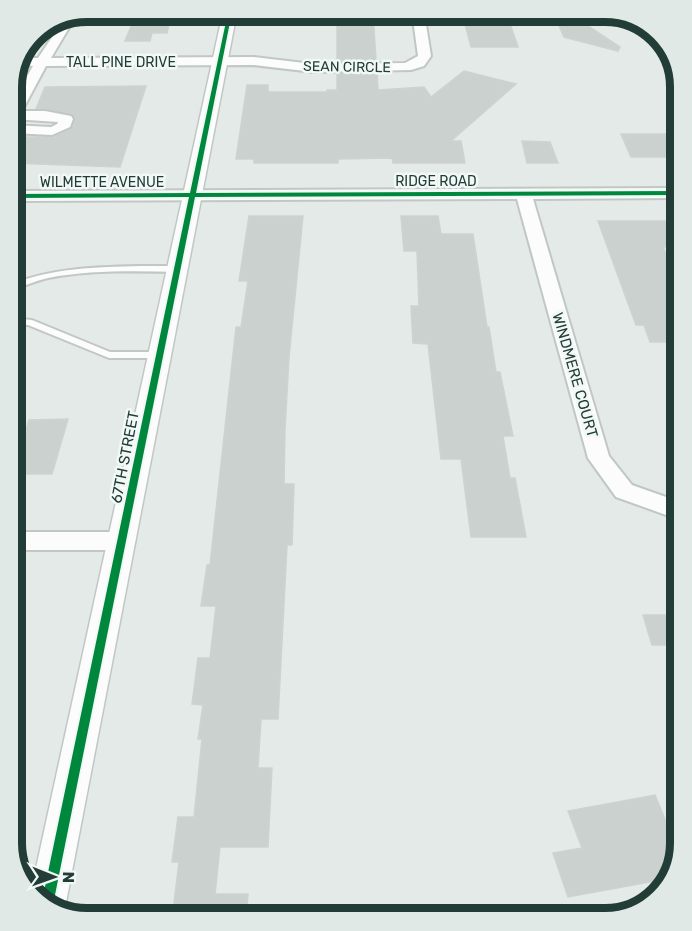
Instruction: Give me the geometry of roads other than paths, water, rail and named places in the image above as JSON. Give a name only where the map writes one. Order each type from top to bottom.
[{"type":"street","name":"67TH STREET","points":[[49,896],[228,22]]},
{"type":"street","name":"SEAN CIRCLE","points":[[220,61],[253,61],[321,69],[406,67],[419,63],[425,56],[420,23]]},
{"type":"street","points":[[23,96],[66,26]]},
{"type":"street","name":"TALL PINE DRIVE","points":[[27,62],[220,61]]},
{"type":"street","points":[[23,115],[45,115],[66,119],[63,127],[52,131],[23,130]]},
{"type":"street","name":"RIDGE ROAD","points":[[192,195],[670,193]]},
{"type":"street","name":"WINDMERE COURT","points":[[524,194],[599,458],[624,491],[670,508]]},
{"type":"street","name":"WILMETTE AVENUE","points":[[23,196],[192,195]]},
{"type":"street","points":[[22,541],[123,541]]},
{"type":"lane","points":[[23,282],[28,279],[131,268],[178,269]]},
{"type":"lane","points":[[23,322],[109,355],[160,354]]}]
